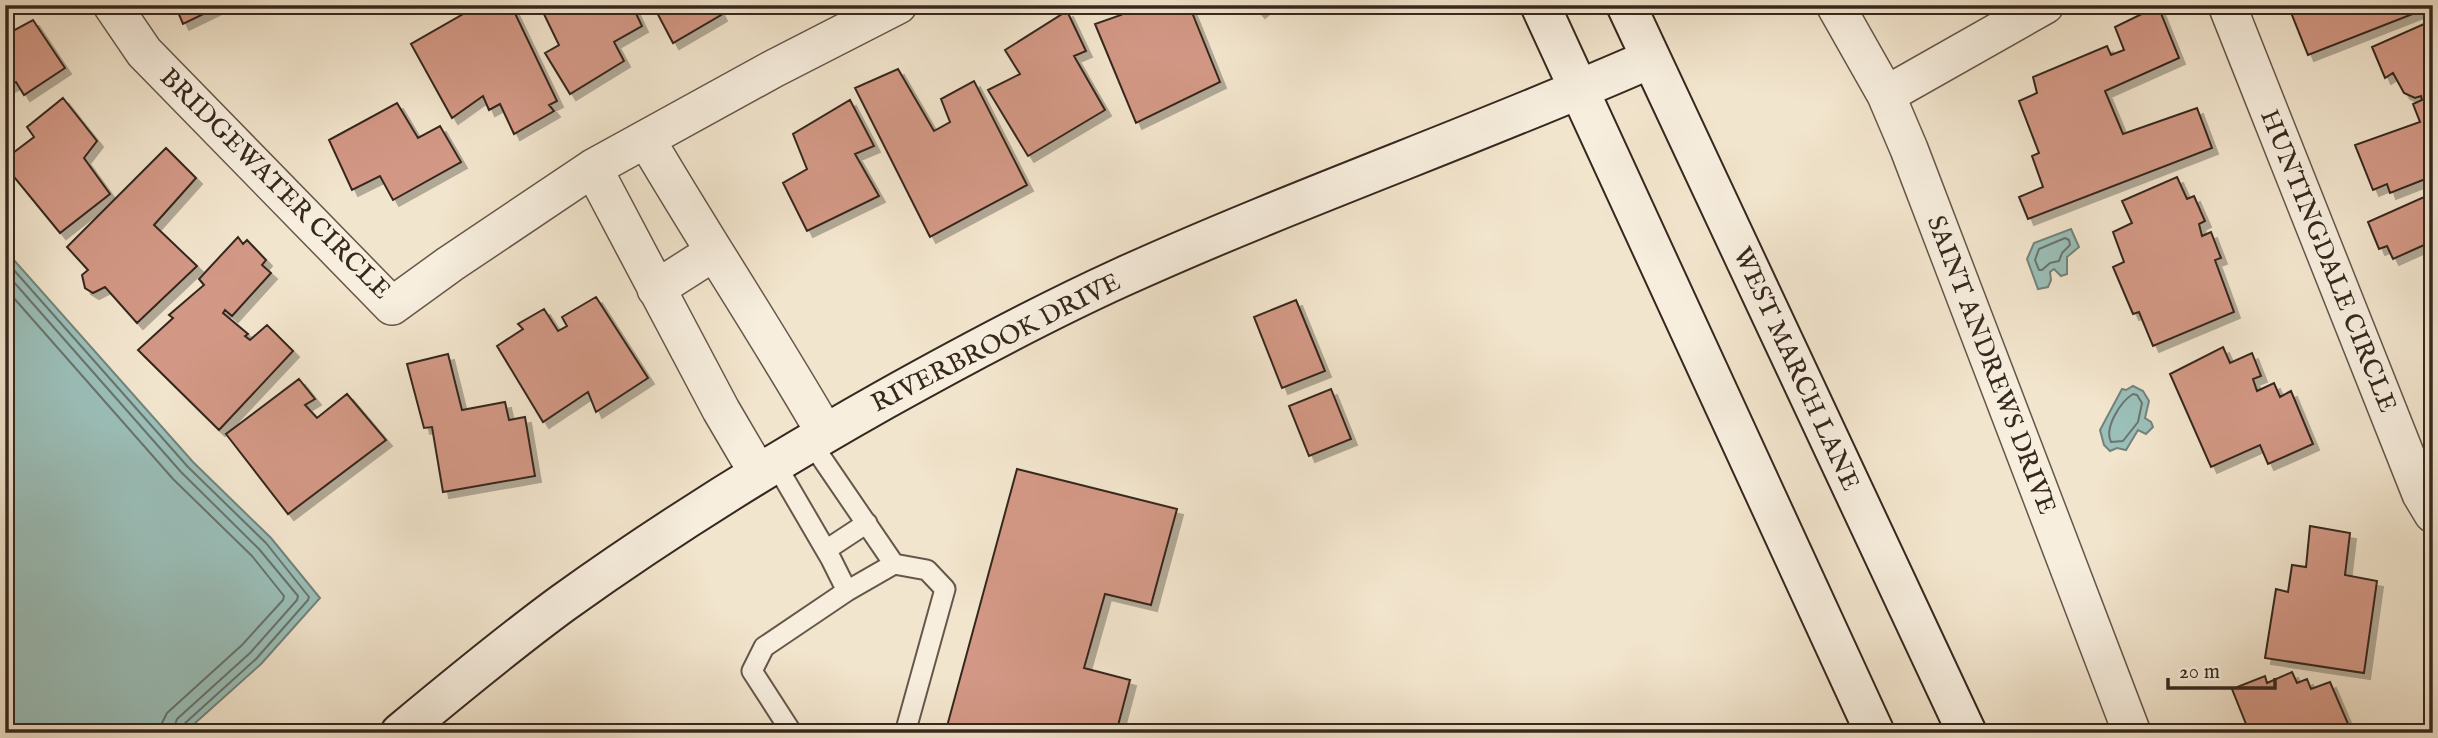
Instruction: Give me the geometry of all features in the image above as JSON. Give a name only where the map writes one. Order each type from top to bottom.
[{"type":"street","name":"BRIDGEWATER CIRCLE","points":[[111,5],[144,52],[392,306],[593,168],[773,69],[898,5]]},
{"type":"street","points":[[1540,5],[1875,733]]},
{"type":"street","name":"WEST MARCH LANE","points":[[1626,5],[1967,733]]},
{"type":"street","name":"SAINT ANDREWS DRIVE","points":[[1835,5],[1885,95],[1909,149],[2132,733]]},
{"type":"street","points":[[1885,95],[2045,5]]},
{"type":"street","name":"HUNTINGDALE CIRCLE","points":[[2227,5],[2421,494],[2433,514]]},
{"type":"street","name":"RIVERBROOK DRIVE","points":[[400,733],[562,604],[673,527],[818,437],[965,355],[1118,279],[1650,59]]},
{"type":"street","points":[[646,139],[788,368],[818,437]]},
{"type":"street","points":[[593,168],[721,410],[767,468]]},
{"type":"street","points":[[656,289],[715,252]]},
{"type":"lane","points":[[818,437],[867,523],[894,564]]},
{"type":"lane","points":[[767,468],[826,550],[846,590]]},
{"type":"lane","points":[[826,550],[867,523]]},
{"type":"lane","points":[[792,733],[752,671],[764,648],[846,590],[894,564],[927,570],[945,589],[905,733]]},
{"type":"water","points":[[2071,229],[2079,247],[2067,257],[2067,274],[2061,276],[2054,269],[2050,272],[2048,287],[2038,289],[2027,259],[2034,243]]},
{"type":"water","points":[[5,250],[193,462],[271,538],[320,598],[261,664],[184,733],[5,733]]},
{"type":"water","points":[[2133,386],[2143,391],[2149,401],[2145,418],[2153,427],[2146,434],[2138,430],[2126,450],[2117,448],[2110,451],[2104,445],[2100,430],[2122,389]]},
{"type":"building","points":[[175,5],[222,5],[183,24]]},
{"type":"building","points":[[479,5],[511,5],[557,101],[549,105],[554,111],[514,134],[500,104],[489,110],[483,96],[452,118],[411,44]]},
{"type":"building","points":[[545,5],[632,5],[642,26],[614,42],[624,61],[570,94],[545,53],[559,45],[541,8]]},
{"type":"building","points":[[653,5],[716,5],[721,15],[673,43]]},
{"type":"building","points":[[1130,5],[1170,5],[1173,12],[1189,5],[1220,82],[1136,123],[1095,24],[1121,15],[1119,10]]},
{"type":"building","points":[[1253,5],[1267,5],[1259,12]]},
{"type":"building","points":[[2296,5],[2433,6],[2308,55],[2290,10]]},
{"type":"building","points":[[2158,6],[2179,58],[2105,91],[2123,134],[2197,108],[2212,148],[2028,219],[2019,197],[2043,187],[2032,156],[2039,153],[2019,101],[2037,93],[2033,77],[2107,46],[2111,55],[2124,50],[2115,27]]},
{"type":"building","points":[[1067,11],[1086,51],[1074,56],[1105,110],[1028,156],[988,90],[1020,74],[1005,50]]},
{"type":"building","points":[[5,18],[13,31],[33,20],[65,68],[24,95],[16,82],[5,88]]},
{"type":"building","points":[[2433,20],[2433,176],[2390,193],[2387,184],[2373,190],[2355,145],[2420,122],[2413,104],[2422,100],[2421,96],[2415,98],[2404,93],[2393,73],[2385,78],[2372,47]]},
{"type":"building","points":[[898,69],[934,131],[950,122],[941,99],[974,81],[1027,185],[930,237],[855,88]]},
{"type":"building","points":[[63,98],[97,141],[84,158],[110,194],[60,233],[5,166],[5,159],[34,137],[27,127]]},
{"type":"building","points":[[850,100],[874,146],[855,154],[879,196],[807,231],[783,183],[807,169],[793,134]]},
{"type":"building","points":[[397,103],[418,138],[440,126],[461,162],[393,200],[380,176],[352,190],[329,140]]},
{"type":"building","points":[[166,148],[196,178],[154,225],[197,266],[137,323],[105,287],[93,293],[85,288],[82,275],[88,270],[67,247]]},
{"type":"building","points":[[2177,177],[2187,199],[2194,196],[2205,221],[2199,224],[2202,236],[2211,232],[2221,258],[2215,260],[2234,312],[2153,346],[2139,312],[2133,314],[2113,267],[2124,262],[2113,232],[2132,223],[2122,201]]},
{"type":"building","points":[[2433,193],[2433,241],[2393,259],[2387,246],[2379,249],[2368,222]]},
{"type":"building","points":[[238,237],[243,244],[247,240],[266,260],[262,265],[271,273],[232,316],[225,310],[223,313],[248,334],[245,336],[250,340],[267,325],[293,351],[219,430],[138,350],[173,318],[169,315],[204,285],[199,279]]},
{"type":"building","points":[[596,297],[648,378],[596,412],[588,392],[543,422],[497,346],[523,329],[518,324],[544,309],[558,331],[567,326],[562,317]]},
{"type":"building","points":[[1296,300],[1325,371],[1282,388],[1254,317]]},
{"type":"building","points":[[2223,347],[2230,363],[2252,353],[2261,376],[2253,379],[2257,391],[2274,383],[2280,397],[2291,391],[2313,444],[2268,464],[2260,445],[2211,467],[2170,374]]},
{"type":"building","points":[[448,354],[462,410],[505,402],[509,420],[525,417],[535,476],[443,492],[432,427],[424,428],[407,364]]},
{"type":"building","points":[[299,379],[315,399],[305,405],[317,418],[347,394],[386,440],[288,514],[226,434]]},
{"type":"building","points":[[1331,389],[1351,439],[1309,456],[1289,406]]},
{"type":"building","points":[[1017,469],[1177,509],[1151,605],[1105,594],[1084,668],[1130,680],[1116,733],[956,733],[946,730]]},
{"type":"building","points":[[2310,526],[2350,533],[2345,575],[2377,581],[2364,673],[2265,658],[2276,589],[2288,592],[2292,565],[2306,567]]},
{"type":"building","points":[[2292,672],[2297,683],[2307,679],[2311,689],[2330,682],[2352,733],[2242,733],[2239,726],[2246,724],[2232,689],[2265,676],[2267,683]]},
{"type":"building","points":[[691,725],[692,733],[656,733],[656,729]]}]
